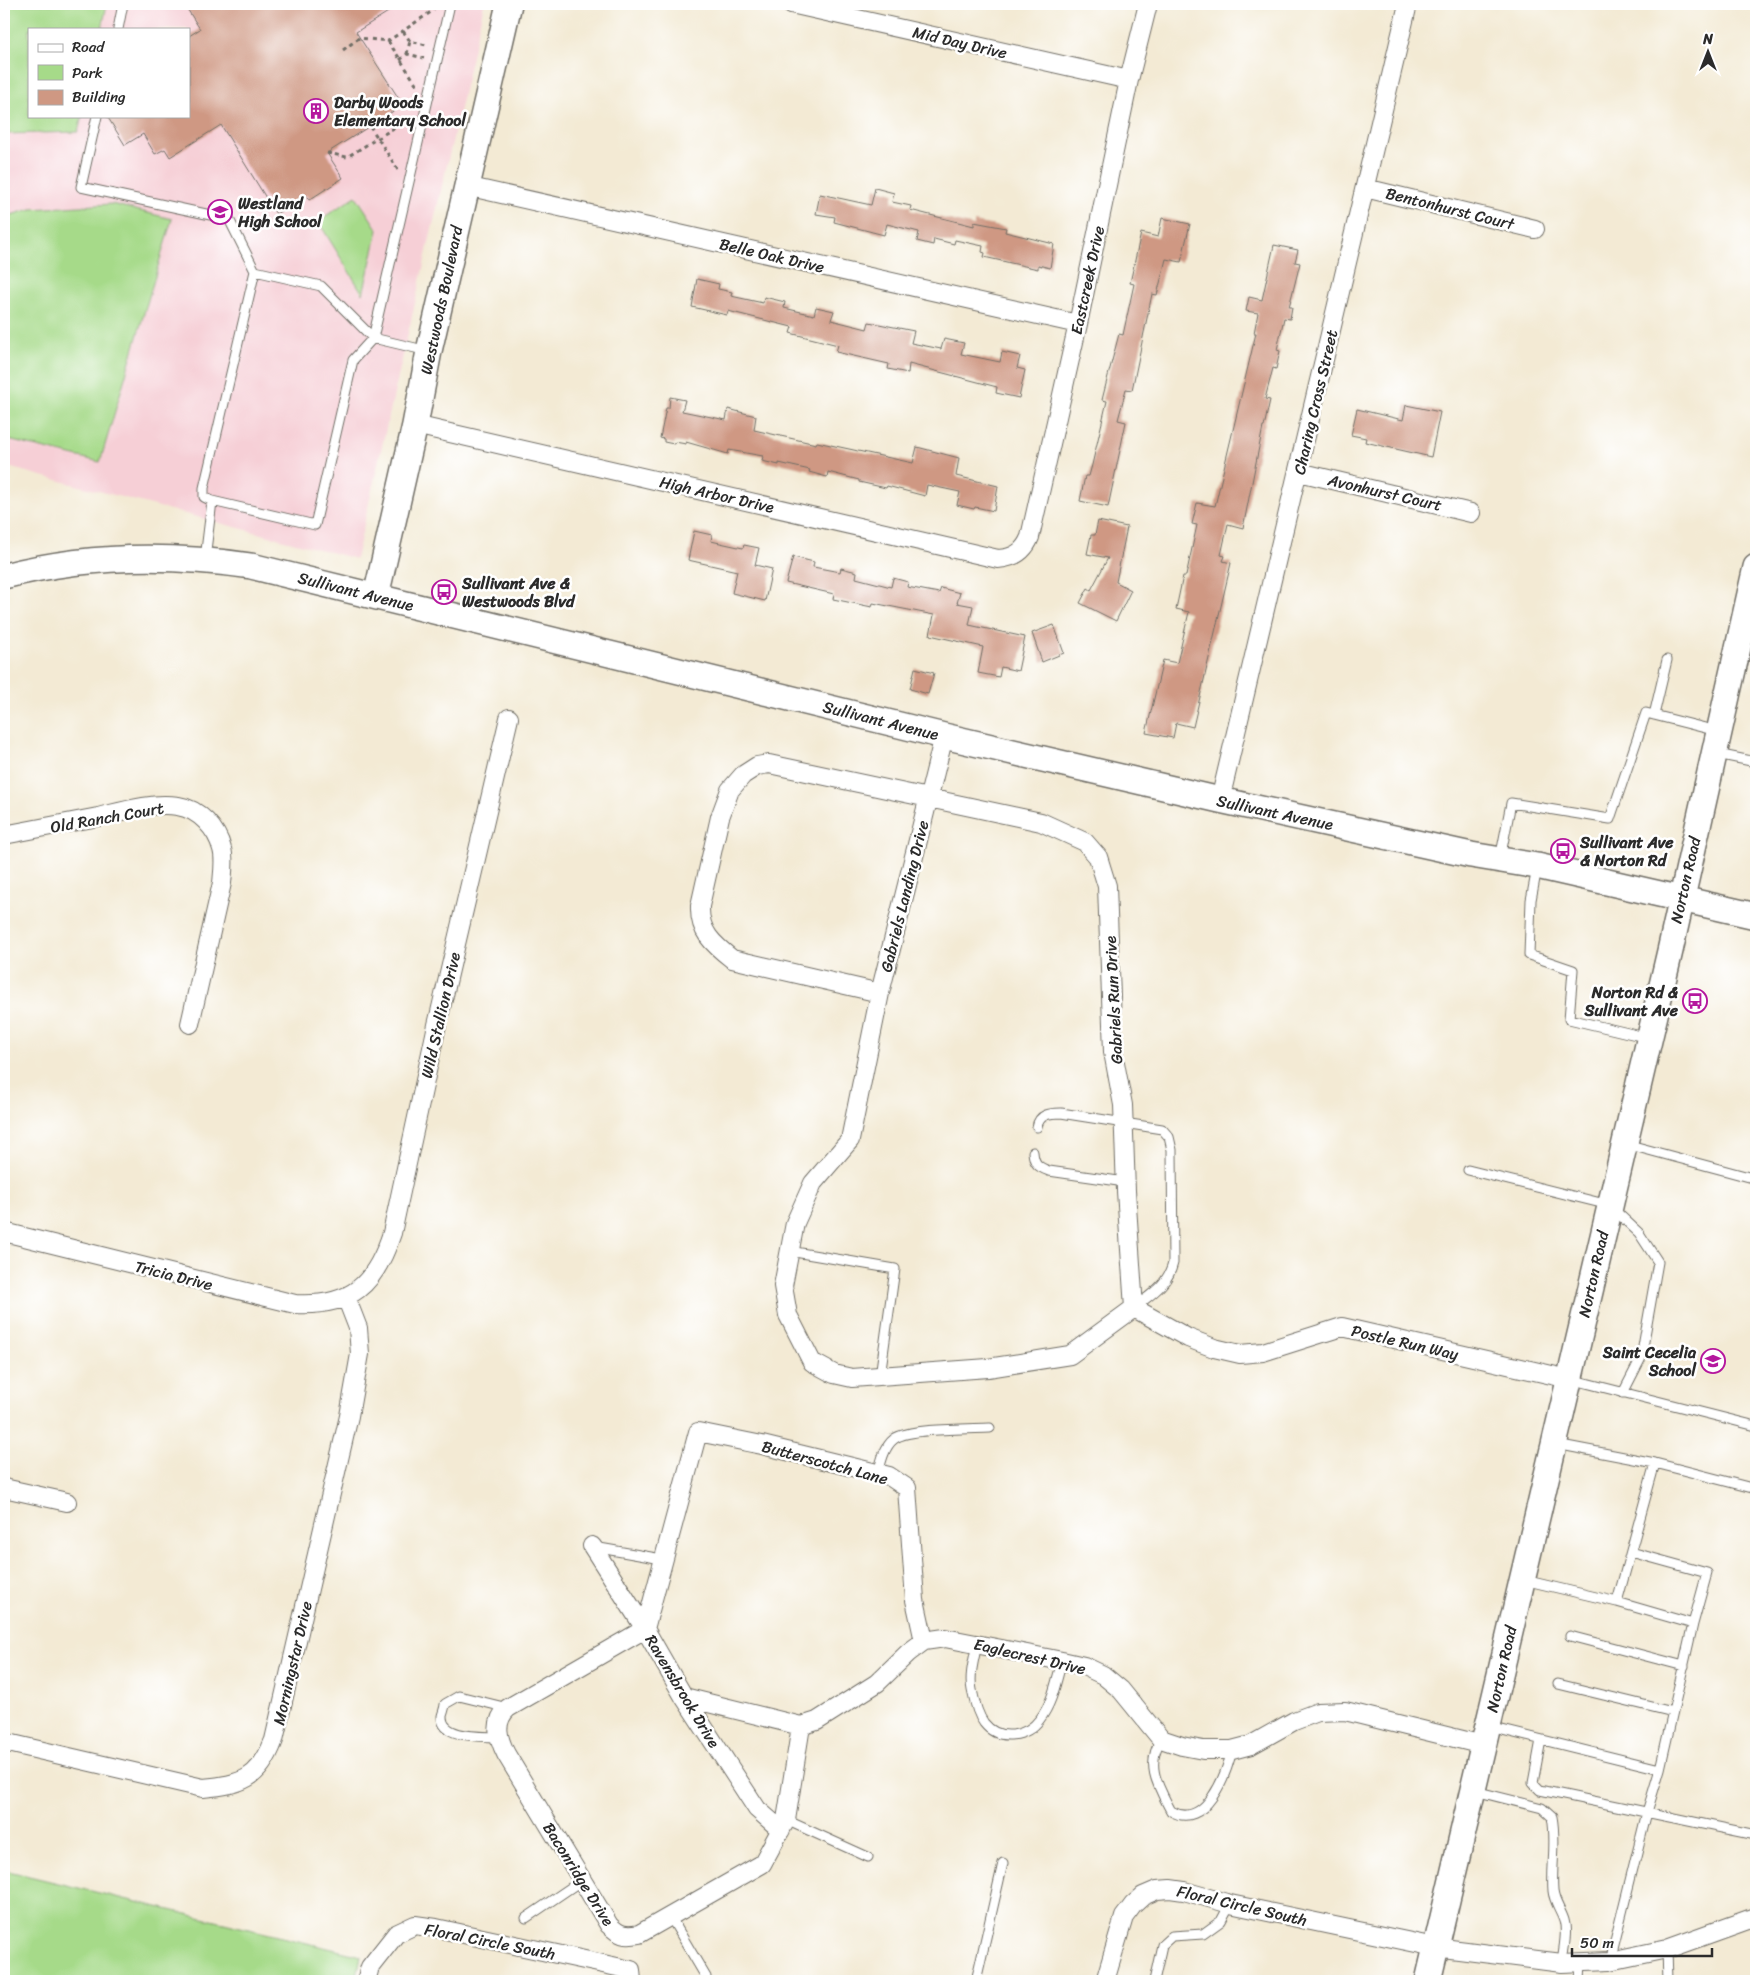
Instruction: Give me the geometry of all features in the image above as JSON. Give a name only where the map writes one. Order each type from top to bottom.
[{"type":"street","name":"Westwoods Boulevard","points":[[376,596],[466,186],[509,4]]},
{"type":"street","name":"Mid Day Drive","points":[[791,4],[1129,80]]},
{"type":"street","name":"Eastcreek Drive","points":[[1019,553],[1026,546],[1030,537],[1078,324],[1129,80],[1148,4]]},
{"type":"street","name":"Charing Cross Street","points":[[1220,800],[1408,4]]},
{"type":"street","name":"Belle Oak Drive","points":[[466,186],[1078,324]]},
{"type":"street","name":"Bentonhurst Court","points":[[1365,188],[1535,229]]},
{"type":"street","name":"High Arbor Drive","points":[[415,425],[998,558],[1009,558],[1019,553]]},
{"type":"street","name":"Avonhurst Court","points":[[1299,472],[1471,513]]},
{"type":"street","name":"Sullivant Avenue","points":[[4,576],[68,563],[159,558],[205,560],[260,568],[944,736],[1220,800],[1471,855],[1537,866],[1756,916]]},
{"type":"street","name":"Norton Road","points":[[1428,1981],[1649,1038],[1756,567]]},
{"type":"street","name":"Wild Stallion Drive","points":[[346,1297],[360,1289],[384,1258],[392,1233],[437,1025],[509,718]]},
{"type":"street","name":"Gabriels Landing Drive","points":[[880,1376],[852,1378],[834,1374],[812,1362],[788,1315],[782,1286],[795,1224],[813,1183],[850,1140],[880,993],[944,736]]},
{"type":"street","name":"Gabriels Landing Drive","points":[[880,993],[732,959],[717,947],[706,934],[700,921],[700,906],[720,817],[730,790],[743,775],[757,766],[769,764],[928,798]]},
{"type":"street","name":"Gabriels Run Drive","points":[[928,798],[1041,822],[1086,842],[1098,857],[1107,886],[1113,1052],[1123,1104],[1125,1182],[1134,1308]]},
{"type":"street","name":"Old Ranch Court","points":[[4,835],[145,807],[178,806],[194,812],[207,822],[217,835],[223,851],[222,883],[190,1024]]},
{"type":"street","name":"Tricia Drive","points":[[4,1232],[295,1304],[313,1305],[329,1303],[346,1297]]},
{"type":"street","name":"Morningstar Drive","points":[[4,1742],[203,1788],[234,1785],[248,1777],[269,1754],[274,1740],[349,1416],[360,1354],[358,1328],[346,1297]]},
{"type":"street","points":[[880,1376],[988,1368],[1070,1355],[1134,1308]]},
{"type":"street","name":"Postle Run Way","points":[[1134,1308],[1188,1338],[1214,1348],[1240,1354],[1263,1352],[1342,1328],[1569,1379]]},
{"type":"street","name":"Butterscotch Lane","points":[[645,1628],[662,1559],[698,1432],[762,1445],[889,1476],[907,1488],[915,1600],[924,1641]]},
{"type":"street","points":[[4,1488],[67,1502]]},
{"type":"street","name":"Ravensbrook Drive","points":[[592,1546],[645,1628],[684,1697],[757,1809],[784,1825]]},
{"type":"street","points":[[497,1737],[498,1724],[503,1713],[508,1708],[645,1628]]},
{"type":"street","name":"Eaglecrest Drive","points":[[924,1641],[945,1638],[1084,1666],[1103,1675],[1120,1690],[1160,1739]]},
{"type":"street","points":[[684,1697],[801,1726],[817,1721],[877,1683],[908,1653],[924,1641]]},
{"type":"street","points":[[1160,1739],[1204,1750],[1232,1750],[1251,1745],[1294,1721],[1318,1712],[1336,1711],[1485,1736]]},
{"type":"street","name":"Baconridge Drive","points":[[497,1737],[609,1925],[617,1933],[628,1936],[639,1934],[762,1864],[784,1825],[801,1726]]},
{"type":"street","name":"Floral Circle South","points":[[1105,1981],[1124,1916],[1143,1896],[1156,1890],[1184,1891],[1230,1904],[1435,1947],[1562,1963],[1610,1961],[1667,1949],[1756,1917]]},
{"type":"street","name":"Floral Circle South","points":[[366,1981],[370,1967],[396,1934],[415,1926],[436,1928],[631,1970],[632,1981]]},
{"type":"lane","points":[[118,28],[123,4]]},
{"type":"lane","points":[[97,118],[81,187],[228,219],[254,271],[204,488],[204,497],[212,501],[315,525],[354,360],[372,338],[450,4]]},
{"type":"lane","points":[[254,271],[321,286],[372,338],[429,351]]},
{"type":"lane","points":[[205,560],[212,501]]},
{"type":"lane","points":[[1654,715],[1667,660]]},
{"type":"lane","points":[[1500,859],[1511,803],[1610,819],[1646,713],[1717,742],[1756,762]]},
{"type":"lane","points":[[1537,866],[1530,900],[1529,955],[1573,970],[1569,1019],[1649,1038]]},
{"type":"lane","points":[[1037,1126],[1038,1121],[1043,1116],[1051,1113],[1162,1129],[1169,1137],[1172,1150],[1173,1263],[1170,1274],[1162,1286],[1134,1308]]},
{"type":"lane","points":[[1624,1143],[1749,1177],[1756,1176]]},
{"type":"lane","points":[[1033,1152],[1034,1160],[1038,1167],[1050,1171],[1125,1182]]},
{"type":"lane","points":[[1468,1170],[1609,1205],[1639,1233],[1658,1262],[1641,1358],[1623,1392]]},
{"type":"lane","points":[[789,1251],[895,1269],[880,1376]]},
{"type":"lane","points":[[1569,1379],[1756,1426]]},
{"type":"lane","points":[[878,1474],[884,1453],[893,1440],[900,1436],[917,1432],[990,1428]]},
{"type":"lane","points":[[1553,1443],[1655,1464],[1756,1488]]},
{"type":"lane","points":[[1617,1602],[1655,1464]]},
{"type":"lane","points":[[592,1546],[662,1559]]},
{"type":"lane","points":[[1610,1961],[1647,1812],[1660,1769],[1693,1624],[1707,1573],[1631,1552]]},
{"type":"lane","points":[[1521,1580],[1617,1602],[1693,1624]]},
{"type":"lane","points":[[1570,1636],[1684,1666]]},
{"type":"lane","points":[[976,1644],[971,1676],[976,1706],[984,1723],[995,1732],[1008,1736],[1016,1736],[1029,1730],[1040,1720],[1050,1703],[1062,1661]]},
{"type":"lane","points":[[1558,1684],[1673,1712]]},
{"type":"lane","points":[[497,1737],[461,1735],[450,1731],[442,1717],[446,1704],[459,1696],[508,1708]]},
{"type":"lane","points":[[1485,1736],[1541,1740],[1660,1769]]},
{"type":"lane","points":[[1160,1739],[1154,1750],[1152,1761],[1159,1790],[1171,1811],[1184,1816],[1194,1813],[1216,1794],[1228,1766],[1232,1750]]},
{"type":"lane","points":[[1541,1740],[1533,1783],[1540,1790],[1756,1835]]},
{"type":"lane","points":[[1473,1790],[1542,1808],[1552,1817],[1555,1848],[1553,1890],[1554,1898],[1565,1922],[1566,1930],[1562,1963]]},
{"type":"lane","points":[[784,1825],[868,1857]]},
{"type":"lane","points":[[976,1981],[1002,1863]]},
{"type":"lane","points":[[526,1918],[582,1880]]},
{"type":"lane","points":[[1154,1981],[1162,1945],[1172,1936],[1204,1934],[1221,1921],[1230,1904]]},
{"type":"lane","points":[[670,1916],[706,1977]]},
{"type":"lane","points":[[1667,1949],[1668,1981]]},
{"type":"lane","points":[[1580,1981],[1581,1963]]},
{"type":"path","points":[[343,50],[359,38],[388,41],[434,10]]},
{"type":"path","points":[[403,31],[410,41],[426,45]]},
{"type":"path","points":[[388,41],[417,85]]},
{"type":"path","points":[[400,60],[407,54],[410,41]]},
{"type":"path","points":[[407,54],[424,58]]},
{"type":"path","points":[[327,153],[347,157],[410,118]]},
{"type":"path","points":[[370,126],[398,170]]},
{"type":"shaded area","name":"Westland High School","points":[[4,4],[484,4],[356,559],[4,466]]},
{"type":"green space","points":[[4,4],[107,4],[102,28],[28,28],[28,118],[82,118],[78,132],[4,134]]},
{"type":"green space","points":[[356,196],[378,230],[363,294],[318,221]]},
{"type":"green space","points":[[112,204],[172,219],[100,462],[4,439],[4,217],[31,209]]},
{"type":"green space","points":[[4,1870],[361,1956],[356,1981],[4,1981]]},
{"type":"building","name":"Darby Woods Elementary School","points":[[184,4],[401,4],[356,32],[403,105],[327,153],[343,178],[309,200],[306,195],[276,214],[221,125],[170,157],[165,149],[155,154],[143,134],[125,145],[108,118],[190,118],[190,35],[200,29]]},
{"type":"building","points":[[875,188],[894,193],[892,202],[911,206],[910,210],[974,226],[974,222],[1006,228],[1005,232],[1054,244],[1050,268],[1038,265],[1038,269],[984,257],[985,253],[982,252],[983,246],[955,240],[954,244],[934,239],[933,245],[917,241],[919,232],[887,224],[884,235],[834,222],[835,217],[816,214],[820,194],[871,205]]},
{"type":"building","points":[[1162,218],[1190,224],[1181,262],[1166,259],[1157,295],[1152,294],[1132,390],[1126,389],[1118,420],[1126,422],[1108,507],[1080,501],[1085,476],[1089,476],[1092,465],[1107,401],[1102,400],[1108,376],[1119,334],[1123,335],[1134,284],[1130,283],[1141,233],[1158,237]]},
{"type":"building","points":[[1274,245],[1298,250],[1295,262],[1300,263],[1289,307],[1292,307],[1290,319],[1284,318],[1277,350],[1280,351],[1276,369],[1273,368],[1265,399],[1270,400],[1243,528],[1228,524],[1221,555],[1225,556],[1223,561],[1231,563],[1193,727],[1176,723],[1173,738],[1146,733],[1163,660],[1177,663],[1189,612],[1176,609],[1183,576],[1186,576],[1197,525],[1192,524],[1197,503],[1215,506],[1256,333],[1254,333],[1258,313],[1246,311],[1249,297],[1262,300]]},
{"type":"building","points":[[697,279],[719,284],[718,289],[732,292],[731,296],[763,303],[764,297],[785,302],[784,308],[814,315],[816,307],[834,311],[831,320],[867,329],[869,322],[914,331],[911,343],[941,349],[944,339],[964,343],[961,354],[1000,362],[1002,352],[1020,356],[1017,368],[1025,370],[1019,398],[996,393],[997,387],[909,364],[908,373],[888,369],[889,364],[836,352],[838,345],[790,333],[792,327],[728,311],[727,315],[692,307]]},
{"type":"building","points":[[670,397],[685,400],[682,411],[726,420],[728,409],[756,416],[754,430],[816,444],[817,442],[913,463],[917,447],[959,458],[956,476],[998,486],[994,511],[957,505],[960,492],[927,485],[925,496],[887,486],[886,488],[859,482],[859,480],[828,472],[827,477],[809,472],[810,470],[762,461],[763,456],[729,450],[728,454],[686,442],[686,444],[675,442],[674,444],[664,442],[664,439],[660,438],[666,408],[669,408]]},
{"type":"building","points":[[1406,405],[1440,412],[1431,457],[1365,442],[1366,438],[1351,435],[1357,409],[1403,420]]},
{"type":"building","points":[[1098,521],[1127,527],[1116,582],[1131,590],[1116,621],[1080,603],[1088,588],[1091,590],[1108,558],[1087,554],[1091,535],[1095,535]]},
{"type":"building","points":[[694,531],[712,535],[711,541],[743,548],[744,545],[759,548],[755,565],[772,569],[765,601],[732,593],[737,571],[688,560]]},
{"type":"building","points":[[793,557],[814,562],[813,567],[840,572],[841,568],[857,572],[856,578],[891,587],[893,578],[908,582],[907,587],[939,593],[941,588],[960,593],[957,603],[973,606],[969,625],[1025,637],[1018,671],[1001,667],[999,677],[978,673],[983,647],[930,635],[934,615],[873,603],[872,607],[833,599],[834,594],[786,583]]},
{"type":"building","points":[[1054,625],[1064,653],[1042,662],[1032,633]]},
{"type":"building","points":[[915,668],[934,673],[928,694],[910,689]]},
{"type":"place","name":"Darby Woods Elementary School","points":[[316,111]]},
{"type":"place","name":"Westland High School","points":[[220,212]]},
{"type":"place","name":"Sullivant Ave & Westwoods Blvd","points":[[444,592]]},
{"type":"place","name":"Sullivant Ave & Norton Rd","points":[[1563,851]]},
{"type":"place","name":"Norton Rd & Sullivant Ave","points":[[1695,1001]]},
{"type":"place","name":"Saint Cecelia School","points":[[1713,1361]]}]
